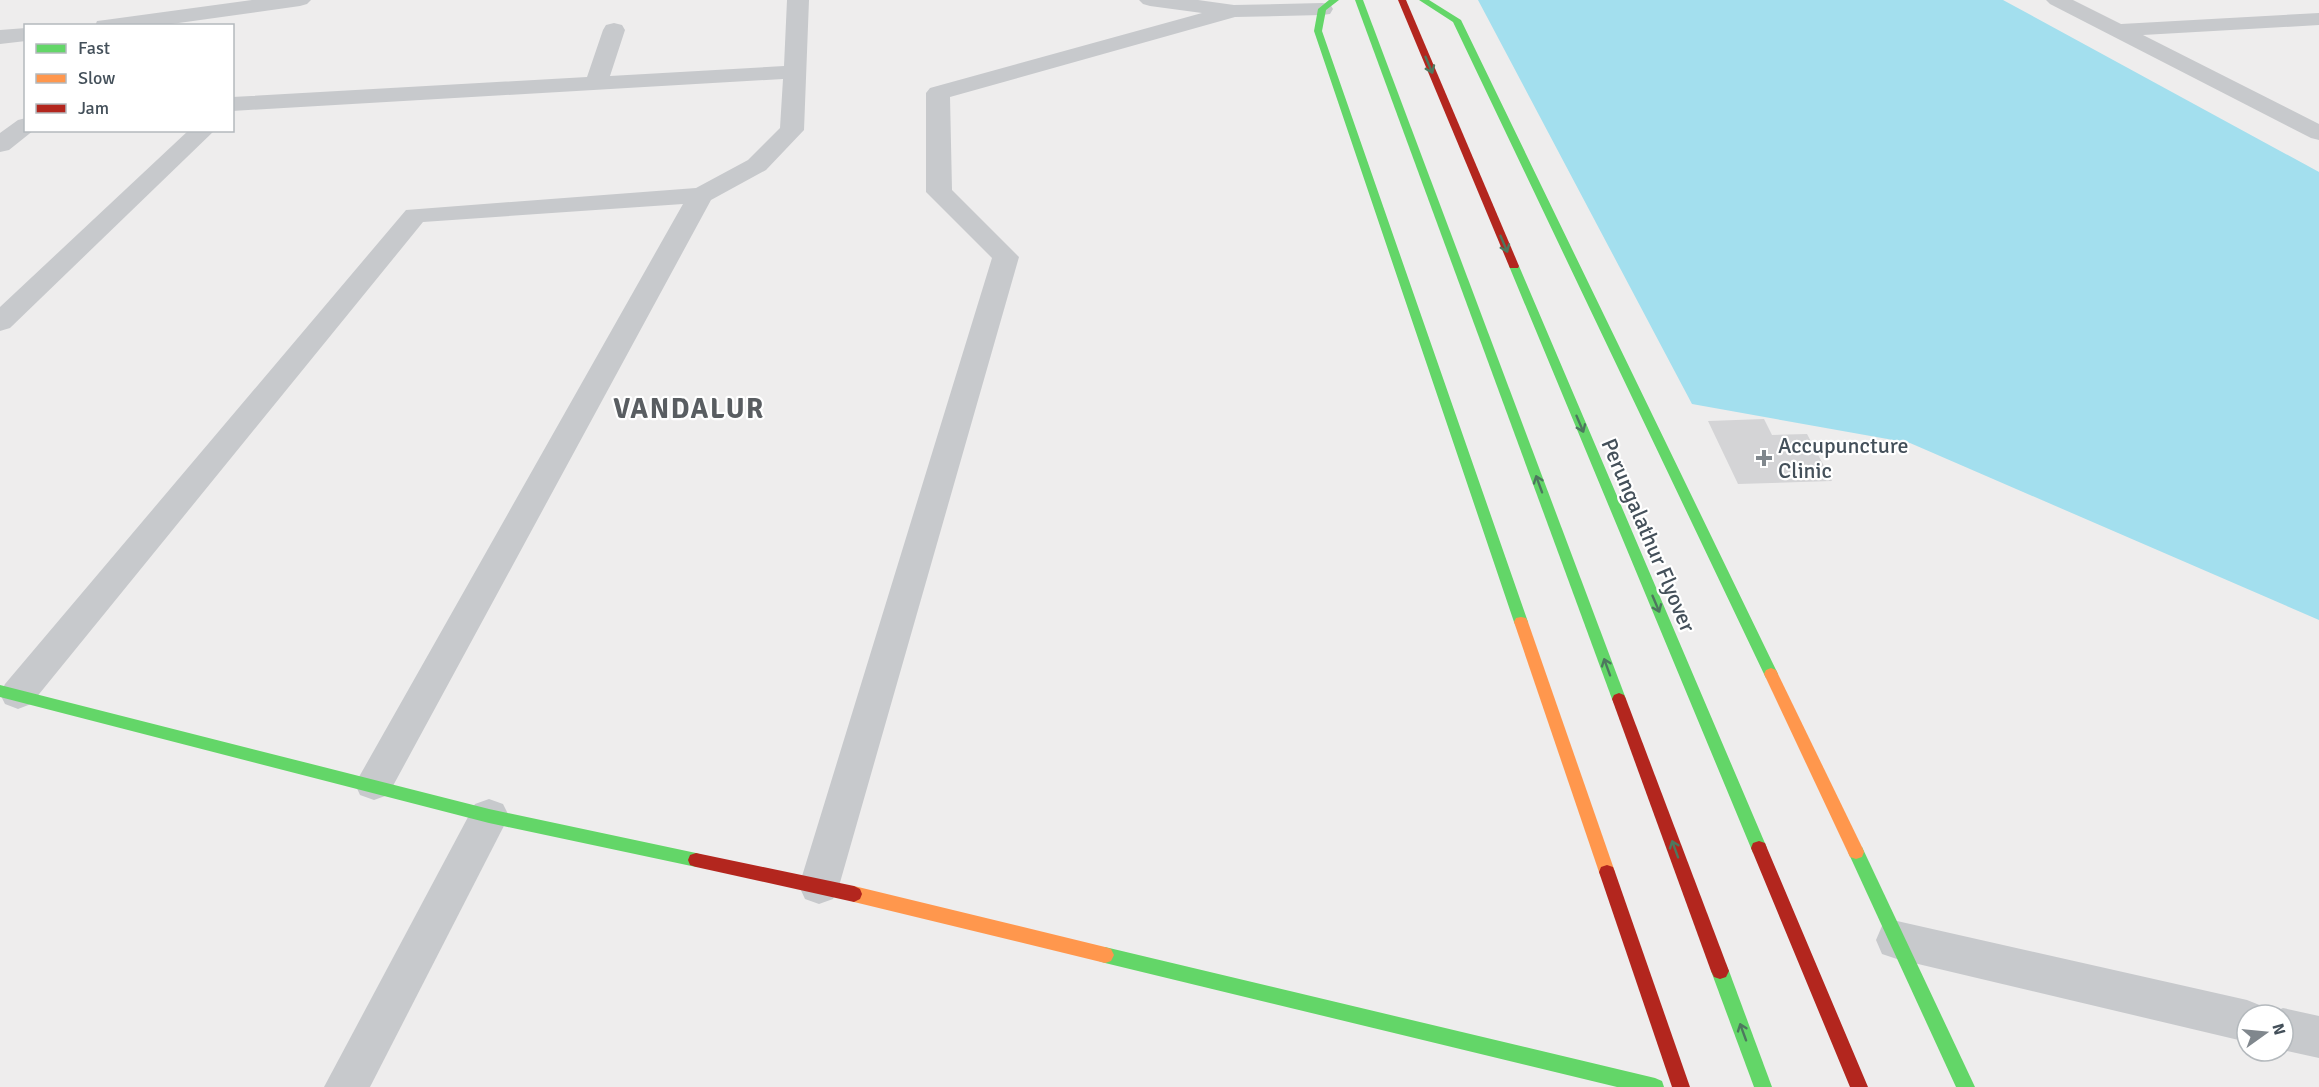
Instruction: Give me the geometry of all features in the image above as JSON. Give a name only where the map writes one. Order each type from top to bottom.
[{"type":"main road","points":[[1359,0],[1763,1087]]},
{"type":"main road","points":[[1423,0],[1457,20],[1966,1087]]},
{"type":"main road","points":[[1329,4],[1318,31],[1682,1087]]},
{"type":"main road","name":"Perungalathur Flyover","points":[[1404,5],[1859,1087]]},
{"type":"main road","points":[[9,692],[374,784],[489,816],[819,886],[1655,1087]]},
{"type":"street","points":[[136,24],[300,0]]},
{"type":"street","points":[[9,692],[415,215],[701,195],[757,165],[792,130],[798,0]]},
{"type":"street","points":[[1150,0],[1233,11]]},
{"type":"street","points":[[2057,0],[2319,133]]},
{"type":"street","points":[[819,886],[1006,257],[939,192],[938,93],[1233,11],[1329,4]]},
{"type":"street","points":[[2120,30],[2319,20]]},
{"type":"street","points":[[596,83],[614,30]]},
{"type":"street","points":[[0,37],[24,34]]},
{"type":"street","points":[[234,104],[794,72]]},
{"type":"street","points":[[0,146],[24,127]]},
{"type":"street","points":[[0,322],[201,132]]},
{"type":"street","points":[[374,784],[701,195]]},
{"type":"street","points":[[346,1087],[489,816]]},
{"type":"street","points":[[1897,940],[2235,1018]]},
{"type":"street","points":[[2295,1032],[2319,1037]]},
{"type":"water","points":[[1478,0],[2003,0],[2319,172],[2319,620],[1910,443],[1692,404]]},
{"type":"building","points":[[1764,419],[1772,435],[1807,434],[1832,481],[1738,484],[1708,421]]},
{"type":"traffic: fast","points":[[1335,0],[1322,9],[1318,31],[1521,622]]},
{"type":"traffic: fast","points":[[1359,0],[1619,699]]},
{"type":"traffic: fast","points":[[1423,0],[1457,20],[1771,674]]},
{"type":"traffic: fast","points":[[1514,266],[1759,848]]},
{"type":"traffic: fast","points":[[0,691],[489,816],[696,860]]},
{"type":"traffic: fast","points":[[1856,852],[1966,1087]]},
{"type":"traffic: fast","points":[[1105,955],[1655,1087]]},
{"type":"traffic: fast","points":[[1720,971],[1763,1087]]},
{"type":"traffic: slow","points":[[1521,622],[1607,872]]},
{"type":"traffic: slow","points":[[1771,674],[1856,852]]},
{"type":"traffic: slow","points":[[854,894],[1105,955]]},
{"type":"traffic: jam","points":[[1402,0],[1514,266]]},
{"type":"traffic: jam","points":[[1619,699],[1720,971]]},
{"type":"traffic: jam","points":[[1759,848],[1859,1087]]},
{"type":"traffic: jam","points":[[696,860],[854,894]]},
{"type":"traffic: jam","points":[[1607,872],[1681,1087]]},
{"type":"place","name":"Accupuncture Clinic","points":[[1764,458]]},
{"type":"district","name":"VANDALUR","points":[[689,408]]}]
